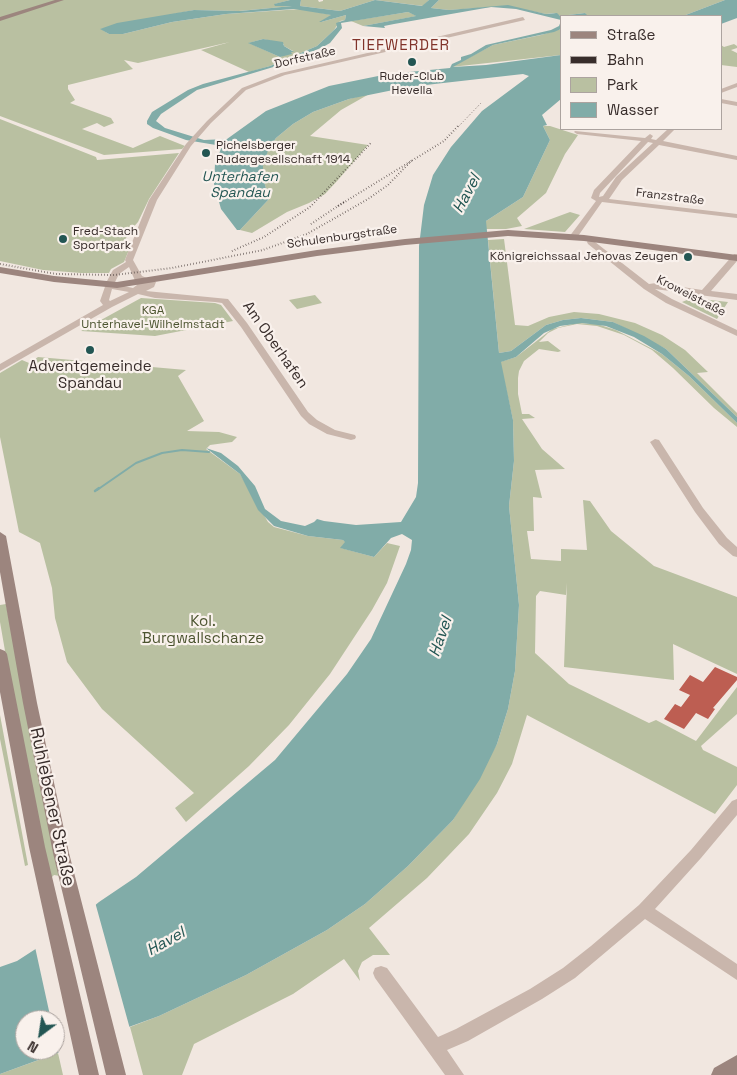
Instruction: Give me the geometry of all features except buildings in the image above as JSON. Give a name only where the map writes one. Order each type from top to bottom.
[{"type":"street","points":[[0,19],[61,0]]},
{"type":"street","name":"Dorfstraße","points":[[132,265],[129,260],[153,200],[188,145],[244,89],[264,80],[523,19],[518,17]]},
{"type":"street","points":[[722,91],[737,84]]},
{"type":"street","points":[[722,100],[737,104]]},
{"type":"street","points":[[600,200],[595,198],[597,192],[646,140],[667,130]]},
{"type":"street","points":[[573,237],[600,200],[606,198],[619,179],[667,130]]},
{"type":"street","points":[[577,132],[646,140],[737,158]]},
{"type":"street","name":"Franzstraße","points":[[600,200],[737,216]]},
{"type":"street","points":[[405,242],[502,233],[593,239],[736,257]]},
{"type":"street","name":"Krowelstraße","points":[[593,239],[591,242],[647,287],[669,300],[737,333]]},
{"type":"street","name":"Schulenburgstraße","points":[[0,270],[91,284],[110,284],[307,249],[372,242],[405,242]]},
{"type":"street","name":"Schulenburgstraße","points":[[139,280],[152,280],[317,253],[405,242]]},
{"type":"street","points":[[704,293],[736,257]]},
{"type":"street","points":[[109,305],[104,304],[104,301],[116,272],[132,265],[141,285],[134,292]]},
{"type":"street","points":[[0,368],[109,305],[151,285],[152,280]]},
{"type":"street","name":"Am Oberhafen","points":[[110,284],[134,292],[215,298],[225,301],[244,325],[304,414],[313,422],[331,432],[351,437]]},
{"type":"street","points":[[647,287],[656,286],[737,297]]},
{"type":"street","points":[[655,442],[699,510],[723,541],[737,553]]},
{"type":"street","name":"Ruhlebener Straße","points":[[0,536],[3,589],[30,703],[66,878],[116,1075]]},
{"type":"street","name":"Ruhlebener Straße","points":[[0,654],[50,905],[89,1075]]},
{"type":"street","points":[[434,1047],[462,1035],[569,972],[644,910],[718,829],[737,804]]},
{"type":"street","points":[[644,910],[737,973]]},
{"type":"street","points":[[381,973],[455,1075]]},
{"type":"street","points":[[721,1075],[737,1064]]},
{"type":"green space","points":[[0,0],[290,0],[275,4],[293,6],[239,11],[194,10],[101,29],[109,34],[123,34],[172,22],[226,14],[301,9],[332,15],[321,22],[346,15],[345,20],[340,21],[334,30],[317,46],[270,66],[249,72],[201,50],[230,42],[138,63],[124,60],[133,69],[68,85],[68,89],[75,100],[70,103],[111,118],[114,123],[104,127],[97,123],[82,129],[133,148],[160,136],[185,146],[182,149],[104,155],[0,116]],"holes":[[[263,39],[284,44],[284,46],[293,51],[280,57],[249,43]]]},
{"type":"green space","points":[[301,0],[318,0],[319,2],[323,0],[375,0],[340,11],[300,6]]},
{"type":"green space","points":[[375,0],[429,0],[423,6]]},
{"type":"green space","points":[[439,0],[725,0],[686,15],[586,15],[585,13],[560,16],[554,13],[546,14],[506,6],[449,10],[431,8]]},
{"type":"green space","points":[[408,12],[417,16],[363,26],[351,21]]},
{"type":"green space","points":[[560,29],[560,55],[451,67],[493,45]]},
{"type":"green space","points":[[734,44],[737,46],[737,48],[731,50],[737,53],[737,67],[722,65],[722,46],[724,47]]},
{"type":"green space","points":[[371,93],[341,110],[310,136],[368,145],[325,194],[287,212],[252,233],[240,230],[269,199],[263,178],[263,165],[268,150],[276,138],[293,124],[313,112]]},
{"type":"green space","points":[[0,119],[96,157],[97,160],[179,153],[123,244],[131,245],[124,262],[111,269],[109,273],[81,273],[43,270],[0,261]]},
{"type":"green space","points":[[543,126],[550,126],[578,135],[565,154],[546,193],[517,218],[522,226],[506,229],[486,229],[486,221],[523,197],[550,140]]},
{"type":"green space","points":[[570,212],[580,215],[565,232],[524,229]]},
{"type":"green space","points":[[504,239],[515,325],[528,326],[549,317],[574,312],[599,314],[635,323],[662,335],[685,350],[708,372],[697,373],[737,413],[737,417],[666,349],[613,322],[581,318],[563,320],[546,325],[511,351],[499,353],[488,240]]},
{"type":"green space","points":[[315,295],[322,303],[297,309],[289,300]]},
{"type":"green space","name":"KGA Unterhavel-Wilhelmstadt","points":[[141,298],[215,303],[221,305],[233,321],[155,336],[81,331]]},
{"type":"green space","points":[[692,298],[728,302],[717,319],[682,302]]},
{"type":"green space","points":[[577,323],[597,324],[616,330],[662,354],[689,376],[737,423],[737,427],[652,350],[624,335],[597,326],[577,324],[558,328],[548,333],[539,342],[548,341],[561,351],[539,349],[524,361],[519,371],[518,394],[522,414],[529,414],[535,418],[522,419],[542,449],[565,469],[535,470],[542,498],[533,497],[534,531],[527,531],[531,559],[561,561],[561,549],[587,550],[583,500],[590,501],[611,531],[654,566],[737,597],[737,674],[673,644],[674,680],[564,667],[567,583],[566,595],[540,591],[536,596],[535,653],[569,684],[649,723],[656,720],[696,741],[737,687],[737,714],[701,746],[703,750],[737,767],[737,785],[715,814],[527,715],[512,764],[497,793],[469,834],[427,878],[369,928],[390,955],[373,955],[362,962],[358,971],[360,981],[344,959],[293,994],[194,1044],[182,1075],[143,1075],[130,1027],[159,1016],[246,975],[327,930],[365,904],[408,866],[453,820],[497,744],[508,709],[515,671],[519,605],[509,506],[514,461],[513,420],[500,362],[516,357],[552,329]]},
{"type":"green space","name":"Kol. Burgwallschanze","points":[[38,357],[186,370],[178,376],[204,421],[187,431],[219,432],[237,437],[232,442],[210,445],[206,449],[240,474],[268,522],[274,527],[308,536],[343,540],[346,542],[341,548],[374,557],[387,543],[400,546],[387,583],[372,610],[330,674],[289,725],[249,766],[186,822],[175,808],[194,793],[102,709],[67,662],[55,618],[52,588],[40,543],[19,532],[0,437],[0,373],[22,360],[29,363]]},
{"type":"green space","points":[[6,604],[60,876],[54,875],[51,878],[17,720],[0,622],[0,605]]},
{"type":"green space","points":[[0,715],[28,865],[25,866],[0,739]]},
{"type":"green space","points":[[39,1060],[60,1060],[63,1075],[0,1075]]},
{"type":"water","points":[[290,0],[301,0],[300,6],[340,11],[375,0],[422,6],[429,0],[439,0],[431,8],[449,10],[508,5],[546,14],[557,13],[560,16],[560,20],[516,9],[491,7],[384,26],[385,28],[363,26],[416,16],[408,12],[341,23],[342,28],[330,43],[323,47],[280,65],[197,90],[161,114],[156,121],[165,128],[204,140],[227,139],[266,111],[329,86],[388,74],[450,68],[452,64],[461,60],[461,57],[471,54],[486,45],[551,30],[560,24],[560,29],[554,32],[493,45],[453,67],[486,65],[560,55],[560,100],[542,115],[547,125],[543,126],[550,140],[523,197],[486,221],[499,353],[511,351],[546,325],[563,320],[581,318],[613,322],[644,336],[666,349],[737,417],[737,423],[689,376],[662,354],[634,337],[606,326],[582,323],[560,326],[544,333],[516,357],[501,362],[513,420],[514,461],[509,506],[519,605],[515,671],[508,709],[497,744],[480,779],[453,820],[408,866],[365,904],[327,930],[246,975],[159,1016],[65,1050],[65,1010],[15,1010],[15,1060],[38,1060],[0,1074],[0,967],[17,961],[65,930],[99,902],[136,877],[275,760],[347,674],[371,639],[411,550],[412,540],[402,534],[391,538],[374,557],[340,548],[345,542],[343,540],[308,536],[274,526],[258,510],[240,474],[206,448],[221,453],[238,466],[255,486],[265,509],[281,521],[305,526],[317,519],[356,525],[401,522],[416,497],[418,483],[419,246],[424,205],[433,175],[451,147],[482,111],[529,76],[523,74],[408,87],[349,99],[313,112],[293,124],[276,138],[269,148],[263,165],[263,178],[269,199],[240,230],[237,230],[221,209],[214,184],[215,164],[222,146],[186,140],[153,128],[147,124],[147,121],[152,112],[188,90],[203,84],[270,66],[317,46],[337,27],[336,23],[345,20],[346,15],[319,22],[331,15],[294,9],[226,14],[172,22],[123,34],[109,34],[100,29],[117,23],[194,10],[240,11],[292,6],[275,6],[274,4]]},
{"type":"water","points":[[725,0],[737,0],[737,18],[722,24],[722,15],[686,15]]},
{"type":"water","points":[[585,13],[587,15],[568,15]]},
{"type":"water","points":[[263,39],[283,42],[284,46],[294,52],[280,57],[248,43]]},
{"type":"pier","points":[[95,902],[130,1029],[65,1053],[65,1010],[49,1010],[35,947],[64,928]]},
{"type":"waterway","points":[[97,490],[136,463],[162,453],[182,450],[209,452]]},
{"type":"waterway","points":[[95,491],[99,488]]},
{"type":"railway","points":[[458,127],[482,102]]},
{"type":"railway","points":[[411,161],[444,141],[459,125]]},
{"type":"railway","points":[[232,251],[264,237],[310,207],[371,143]]},
{"type":"railway","points":[[0,264],[56,274],[114,275],[172,268],[263,250],[307,234],[368,199],[388,185],[411,161]]},
{"type":"railway","points":[[338,206],[411,161]]},
{"type":"railway","points":[[338,206],[344,202]]},
{"type":"railway","points":[[311,224],[338,206]]},
{"type":"place","name":"Ruder-Club Hevella","points":[[412,62]]},
{"type":"place","name":"Pichelsberger Rudergesellschaft 1914","points":[[206,153]]},
{"type":"place","name":"Fred-Stach Sportpark","points":[[63,239]]},
{"type":"place","name":"Königreichssaal Jehovas Zeugen","points":[[688,257]]},
{"type":"place","name":"Adventgemeinde Spandau","points":[[90,350]]},
{"type":"district","name":"TIEFWERDER","points":[[401,46]]},
{"type":"water label","name":"Unterhafen Spandau","points":[[240,186]]},
{"type":"water label","name":"Havel","points":[[467,194]]},
{"type":"water label","name":"Havel","points":[[441,637]]},
{"type":"water label","name":"Havel","points":[[166,942]]}]
